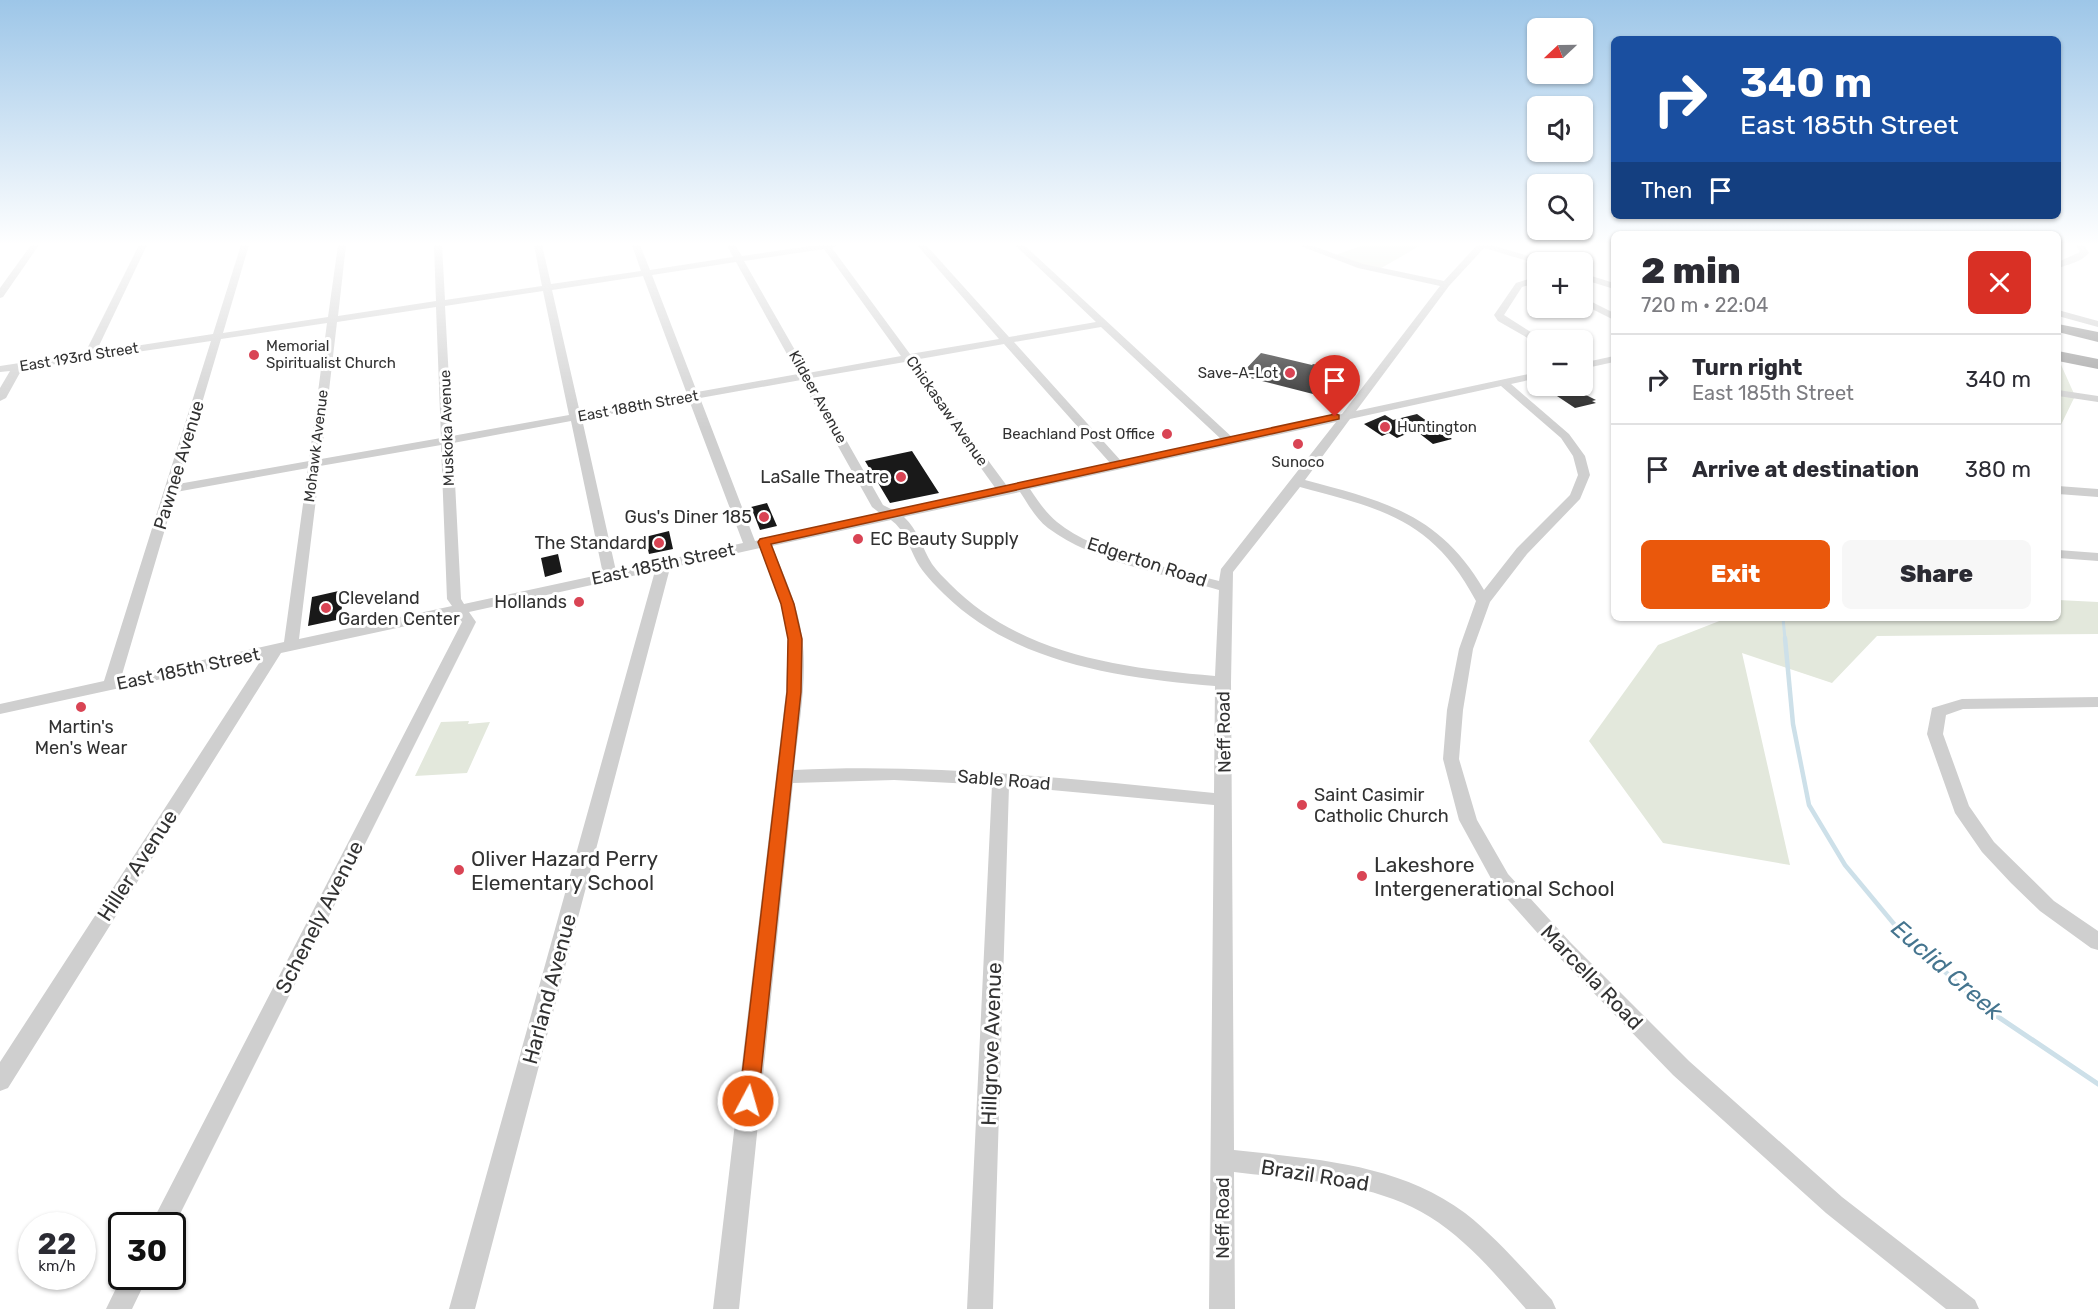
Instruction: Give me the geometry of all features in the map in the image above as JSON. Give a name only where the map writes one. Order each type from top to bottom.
[{"type":"highway","points":[[2061,329],[2098,338]]},
{"type":"highway","points":[[2061,339],[2098,347]]},
{"type":"highway","points":[[2061,357],[2098,364]]},
{"type":"street","points":[[89,356],[113,306]]},
{"type":"street","name":"Pawnee Avenue","points":[[111,686],[227,306]]},
{"type":"street","name":"Mohawk Avenue","points":[[283,648],[314,464],[334,306]]},
{"type":"street","name":"East 193rd Street","points":[[0,369],[419,306]]},
{"type":"street","name":"Muskoka Avenue","points":[[441,306],[454,599],[460,610]]},
{"type":"street","points":[[551,306],[610,576]]},
{"type":"street","points":[[661,306],[694,395],[757,543],[788,604],[795,639],[794,692],[726,1309]]},
{"type":"street","name":"Kildeer Avenue","points":[[766,306],[878,507],[902,522],[926,565],[957,599],[988,622],[1014,636],[1070,658],[1108,669],[1151,676],[1223,682]]},
{"type":"street","name":"Chickasaw Avenue","points":[[873,306],[1003,490]]},
{"type":"street","points":[[976,306],[1118,465]]},
{"type":"street","points":[[1086,306],[1230,441]]},
{"type":"street","name":"Neff Road","points":[[1222,1309],[1223,682],[1226,572],[1430,306]]},
{"type":"street","points":[[1505,306],[1499,315],[1501,319],[1527,334]]},
{"type":"street","points":[[1593,306],[1611,315]]},
{"type":"street","points":[[2061,314],[2098,324]]},
{"type":"street","name":"East 188th Street","points":[[172,489],[1104,323]]},
{"type":"street","points":[[1593,364],[1611,360]]},
{"type":"street","points":[[0,398],[18,366]]},
{"type":"street","name":"East 185th Street","points":[[0,709],[1349,414],[1527,377]]},
{"type":"street","name":"Marcella Road","points":[[1503,382],[1565,436],[1579,456],[1584,475],[1576,496],[1522,551],[1484,602],[1466,649],[1455,710],[1451,759],[1468,820],[1501,879],[1564,950],[1681,1068],[1834,1205],[1966,1309]]},
{"type":"street","points":[[2061,393],[2098,399]]},
{"type":"street","points":[[1297,482],[1367,501],[1401,514],[1428,531],[1460,562],[1484,602]]},
{"type":"street","name":"Edgerton Road","points":[[1022,486],[1052,524],[1075,538],[1096,548],[1224,586]]},
{"type":"street","points":[[2061,490],[2098,493]]},
{"type":"street","points":[[2061,554],[2098,557]]},
{"type":"street","name":"Harland Avenue","points":[[462,1309],[664,564]]},
{"type":"street","name":"Schenely Avenue","points":[[169,1212],[469,622],[460,610]]},
{"type":"street","name":"Hiller Avenue","points":[[0,1081],[283,648]]},
{"type":"street","points":[[2098,702],[1962,704],[1938,712],[1935,734],[1961,808],[1988,847],[2047,906],[2098,942]]},
{"type":"street","name":"Sable Road","points":[[783,777],[884,772],[1224,800]]},
{"type":"street","name":"Hillgrove Avenue","points":[[980,1309],[1001,780]]},
{"type":"street","name":"Brazil Road","points":[[1223,1160],[1359,1178],[1420,1199],[1466,1228],[1543,1309]]},
{"type":"street","points":[[119,1309],[129,1290]]},
{"type":"shaded area","points":[[2061,365],[2075,396],[2061,425]]},
{"type":"shaded area","points":[[2061,600],[2098,602],[2098,634],[1877,636],[1832,683],[1742,653],[1790,865],[1663,843],[1589,741],[1658,645],[1719,621],[2061,621]]},
{"type":"shaded area","points":[[469,721],[468,724],[490,722],[467,773],[415,776],[441,722]]},
{"type":"building","name":"Save-A-Lot","points":[[1261,353],[1334,368],[1313,394],[1250,378],[1252,376],[1248,375],[1251,372],[1244,371]]},
{"type":"building","points":[[1557,396],[1588,396],[1596,400],[1592,401],[1596,403],[1575,408]]},
{"type":"building","points":[[1417,414],[1452,439],[1433,444],[1415,430],[1397,438],[1389,433],[1382,436],[1364,424],[1385,415],[1393,420]]},
{"type":"building","name":"LaSalle Theatre","points":[[912,451],[939,493],[890,503],[865,461]]},
{"type":"building","name":"Gus's Diner 185","points":[[767,503],[777,526],[760,530],[751,507]]},
{"type":"building","name":"The Standard","points":[[669,531],[673,549],[649,554],[645,537]]},
{"type":"building","points":[[558,554],[562,572],[545,577],[541,558]]},
{"type":"building","name":"Cleveland Garden Center","points":[[343,590],[341,619],[308,626],[312,597]]},
{"type":"waterway","name":"Euclid Creek","points":[[1783,621],[1785,639]]},
{"type":"waterway","name":"Euclid Creek","points":[[1785,638],[1793,724],[1809,805],[1845,865],[1899,930]]},
{"type":"waterway","name":"Euclid Creek","points":[[1899,930],[1985,1008],[2098,1084]]},
{"type":"place","name":"Memorial Spiritualist Church","points":[[254,355]]},
{"type":"place","name":"Save-A-Lot","points":[[1290,373]]},
{"type":"place","name":"Huntington","points":[[1385,427]]},
{"type":"place","name":"Beachland Post Office","points":[[1167,434]]},
{"type":"place","name":"Sunoco","points":[[1298,444]]},
{"type":"place","name":"LaSalle Theatre","points":[[901,477]]},
{"type":"place","name":"Gus's Diner 185","points":[[764,517]]},
{"type":"place","name":"EC Beauty Supply","points":[[858,539]]},
{"type":"place","name":"The Standard","points":[[659,543]]},
{"type":"place","name":"Hollands","points":[[579,602]]},
{"type":"place","name":"Cleveland Garden Center","points":[[326,608]]},
{"type":"place","name":"Martin's Men's Wear","points":[[81,707]]},
{"type":"place","name":"Saint Casimir Catholic Church","points":[[1302,805]]},
{"type":"place","name":"Oliver Hazard Perry Elementary School","points":[[459,870]]},
{"type":"place","name":"Lakeshore Intergenerational School","points":[[1362,876]]},
{"type":"route","points":[[748,1101],[794,692],[795,639],[788,604],[764,542],[1335,417]]}]
